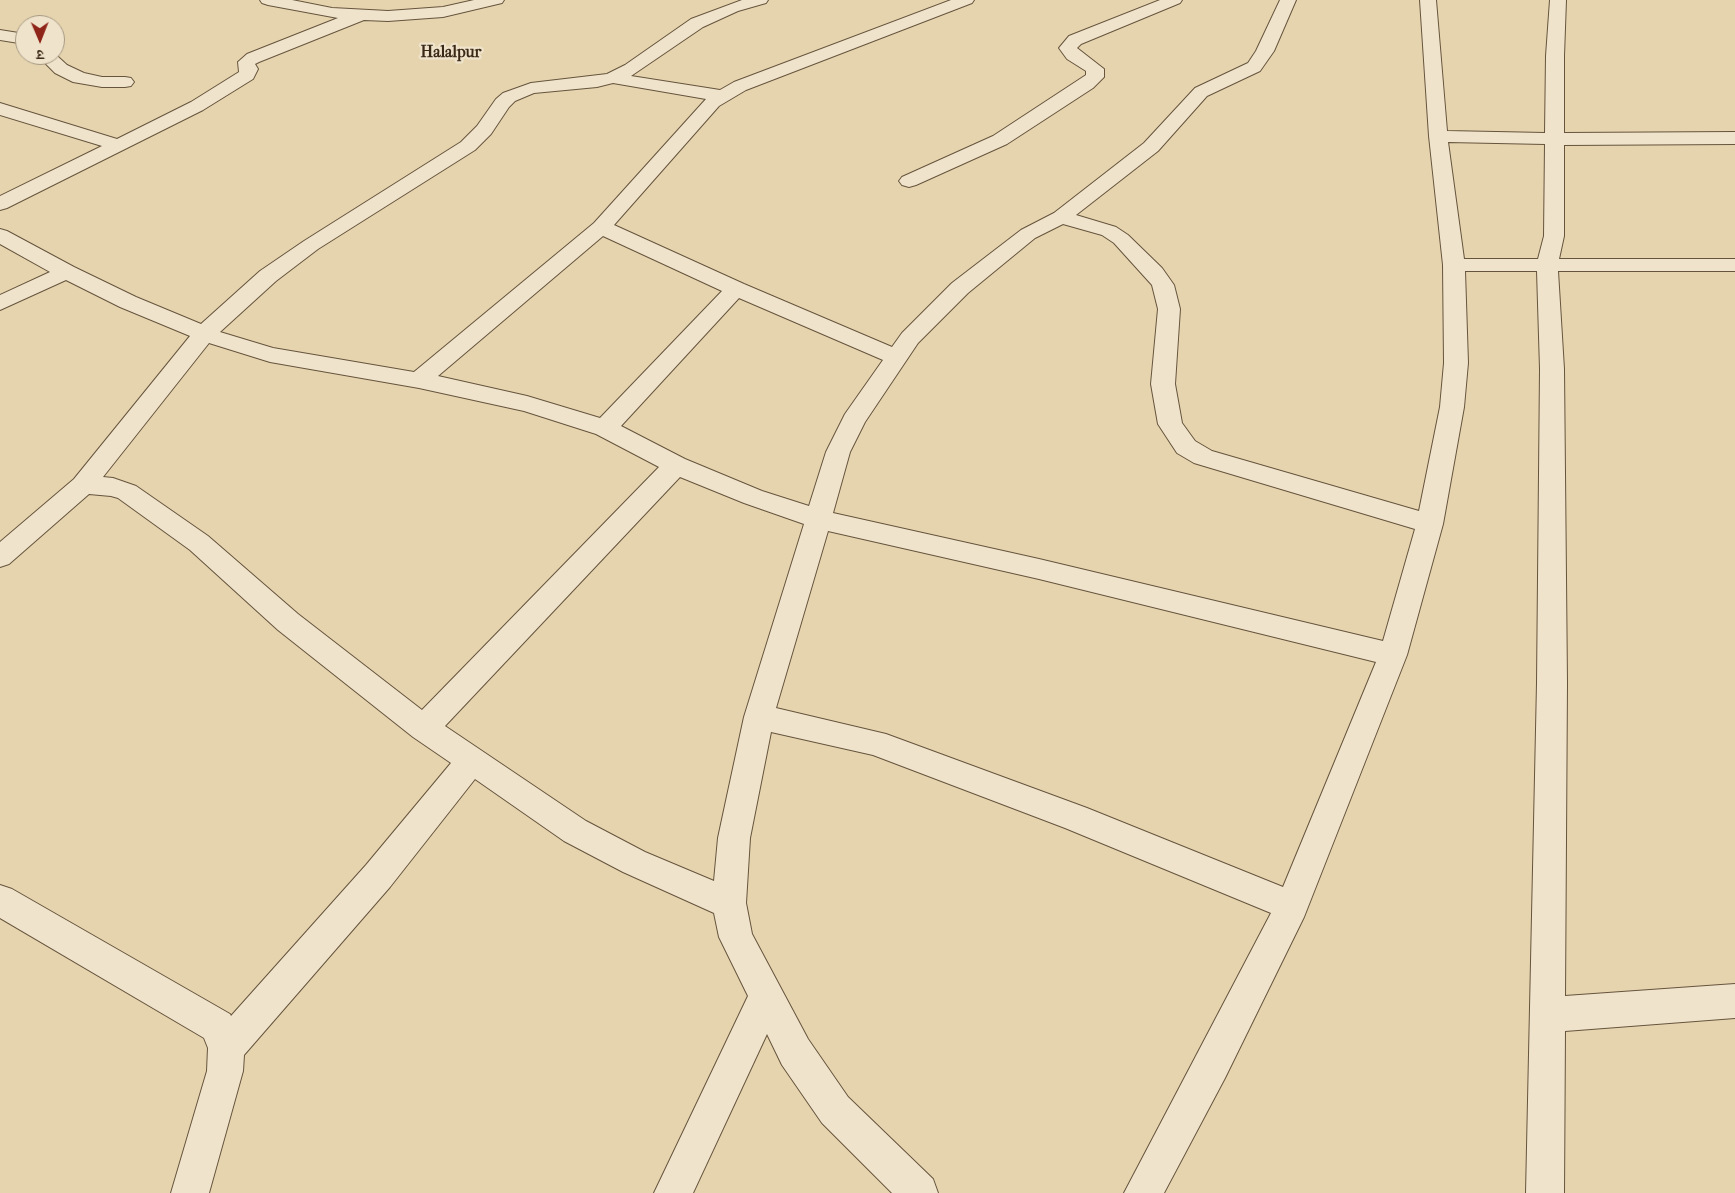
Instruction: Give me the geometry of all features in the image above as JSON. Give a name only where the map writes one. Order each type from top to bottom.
[{"type":"street","points":[[268,0],[332,13],[358,16],[443,12],[496,0]]},
{"type":"street","points":[[0,557],[83,485],[204,334],[268,276],[311,245],[468,146],[484,130],[502,103],[509,97],[531,88],[597,82],[613,78],[631,69],[697,23],[732,8],[760,0]]},
{"type":"street","points":[[419,380],[601,227],[713,102],[740,86],[966,0]]},
{"type":"street","points":[[909,181],[1000,140],[1087,84],[1095,77],[1095,69],[1073,55],[1068,48],[1075,40],[1174,0]]},
{"type":"street","points":[[911,1190],[835,1110],[795,1052],[736,937],[729,903],[734,838],[759,717],[838,452],[854,420],[895,357],[910,338],[960,288],[1028,234],[1061,217],[1152,146],[1201,92],[1254,67],[1265,51],[1288,0]]},
{"type":"street","points":[[1143,1193],[1212,1065],[1292,906],[1393,655],[1430,524],[1441,476],[1452,407],[1456,363],[1454,265],[1438,136],[1428,0]]},
{"type":"street","points":[[1545,1193],[1549,1015],[1552,369],[1548,266],[1554,236],[1555,56],[1558,0]]},
{"type":"street","points":[[0,204],[197,106],[247,75],[249,69],[246,66],[253,58],[358,16]]},
{"type":"street","points":[[0,35],[15,37]]},
{"type":"street","points":[[57,65],[80,78],[102,82],[125,82]]},
{"type":"street","points":[[613,78],[723,96]]},
{"type":"street","points":[[0,109],[118,145]]},
{"type":"street","points":[[1438,136],[1556,139],[1735,138]]},
{"type":"street","points":[[1061,217],[1109,231],[1121,239],[1163,285],[1169,309],[1163,384],[1170,424],[1186,447],[1203,457],[1430,524]]},
{"type":"street","points":[[601,227],[736,289],[895,357]]},
{"type":"street","points":[[0,235],[66,272],[128,302],[204,334],[270,355],[419,380],[527,404],[605,428],[676,465],[752,496],[818,519],[1039,569],[1393,655]]},
{"type":"street","points":[[1454,265],[1735,265]]},
{"type":"street","points":[[0,302],[66,272]]},
{"type":"street","points":[[605,428],[736,289]]},
{"type":"street","points":[[424,728],[676,465]]},
{"type":"street","points":[[83,485],[113,487],[127,492],[191,537],[288,622],[424,728],[575,831],[634,862],[729,903]]},
{"type":"street","points":[[759,717],[875,743],[1076,818],[1292,906]]},
{"type":"street","points":[[226,1048],[378,876],[471,761]]},
{"type":"street","points":[[0,900],[216,1026],[226,1048],[225,1071],[190,1193]]},
{"type":"street","points":[[673,1193],[766,997]]},
{"type":"street","points":[[1549,1015],[1735,1001]]},
{"type":"district","name":"Halalpur","points":[[451,53]]}]
